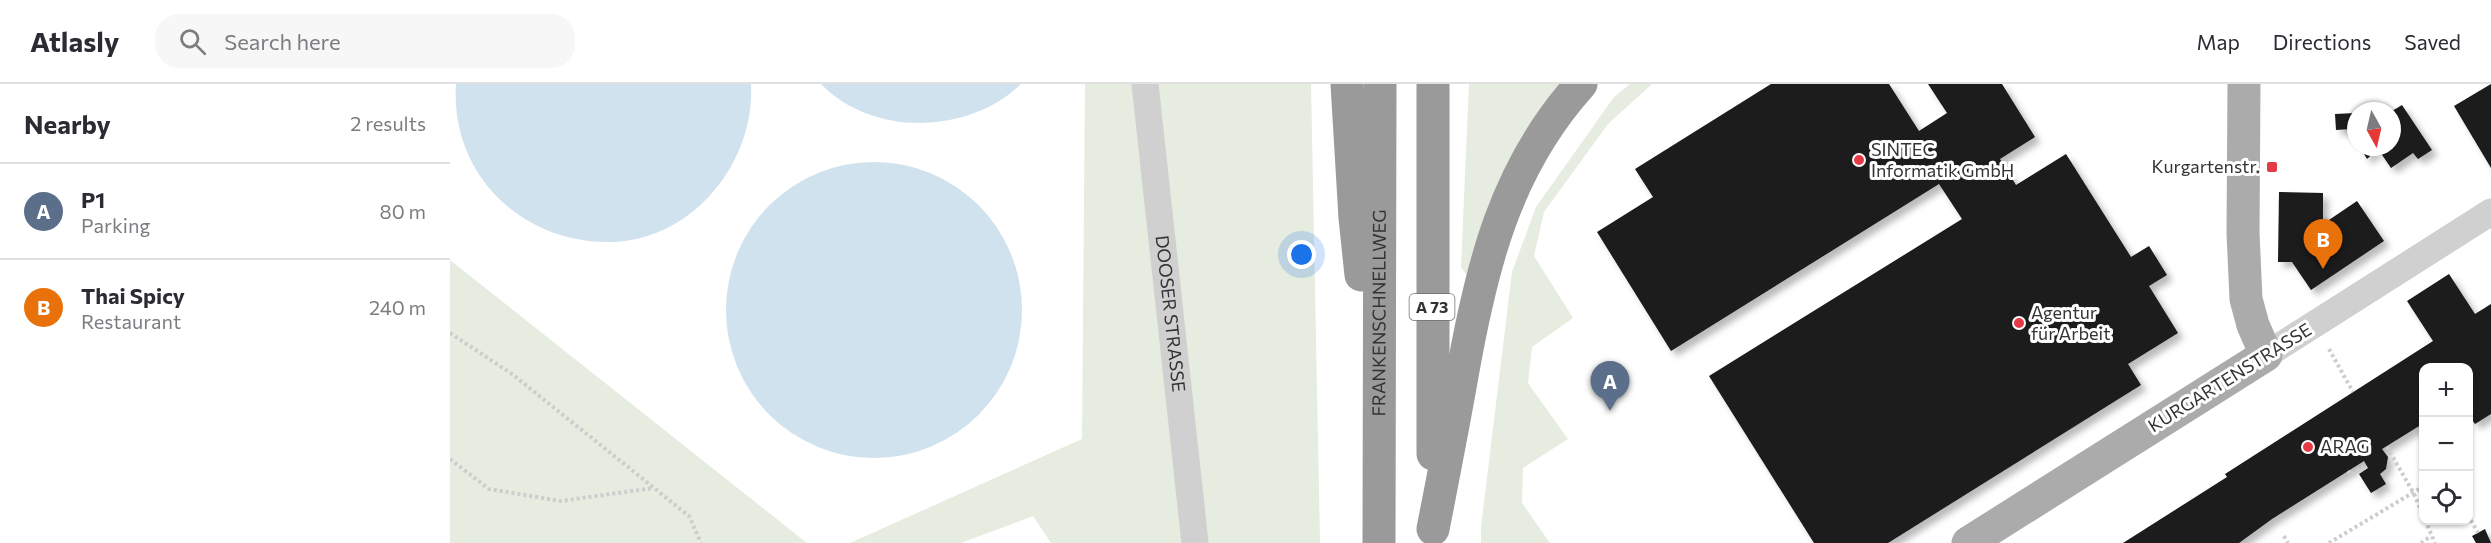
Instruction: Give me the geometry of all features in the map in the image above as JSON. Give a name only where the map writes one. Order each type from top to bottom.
[{"type":"highway","points":[[1347,84],[1355,218],[1379,438]]},
{"type":"highway","name":"FRANKENSCHNELLWEG","points":[[1379,543],[1380,84]]},
{"type":"highway","name":"A 73","points":[[1433,84],[1433,536]]},
{"type":"highway","points":[[1433,536],[1467,343],[1484,265],[1499,221],[1529,155],[1581,84]]},
{"type":"main road","points":[[2244,84],[2243,233],[2246,299],[2253,325],[2266,355]]},
{"type":"main road","name":"KURGARTENSTRASSE","points":[[1968,543],[2266,355]]},
{"type":"street","name":"DOOSER STRASSE","points":[[1145,84],[1195,543]]},
{"type":"street","name":"KURGARTENSTRASSE","points":[[2266,355],[2491,212]]},
{"type":"path","points":[[2315,324],[2354,392]]},
{"type":"path","points":[[450,333],[512,374],[689,516],[701,543]]},
{"type":"path","points":[[2387,450],[2414,492],[2419,506]]},
{"type":"path","points":[[450,459],[489,489],[561,501],[654,488]]},
{"type":"path","points":[[2348,471],[2351,475],[2367,465]]},
{"type":"path","points":[[2329,543],[2419,489]]},
{"type":"path","points":[[2473,523],[2478,533]]},
{"type":"path","points":[[2426,525],[2435,543]]},
{"type":"path","points":[[2284,536],[2288,543]]},
{"type":"path","points":[[2421,543],[2431,536]]},
{"type":"shaded area","points":[[1085,84],[1311,84],[1320,543],[1051,543],[1033,516],[961,543],[850,543],[1082,439]]},
{"type":"shaded area","points":[[1469,84],[1559,84],[1543,105],[1517,152],[1468,277],[1461,267]]},
{"type":"shaded area","points":[[1630,84],[1652,84],[1608,124],[1544,212],[1534,256],[1573,318],[1532,347],[1528,383],[1568,439],[1523,468],[1522,503],[1550,543],[1481,543],[1481,527],[1512,272],[1536,207],[1614,97]]},
{"type":"shaded area","points":[[450,260],[807,543],[450,543]]},
{"type":"water","points":[[456,84],[751,84],[749,114],[742,142],[729,169],[712,193],[691,213],[666,229],[638,238],[608,242],[576,239],[546,230],[519,215],[496,196],[478,173],[465,146],[457,116]]},
{"type":"water","points":[[821,84],[1021,84],[1000,101],[975,113],[948,120],[921,123],[893,121],[866,114],[842,101]]},
{"type":"water","points":[[874,162],[903,165],[931,173],[968,195],[979,205],[1005,240],[1011,253],[1019,281],[1022,310],[1019,339],[1011,367],[989,404],[979,415],[944,441],[931,447],[903,455],[874,458],[845,455],[817,447],[780,425],[769,415],[743,380],[737,367],[729,339],[726,310],[729,281],[737,253],[759,216],[769,205],[804,179],[817,173],[845,165]]},
{"type":"building","points":[[1771,84],[1889,84],[1919,131],[1947,113],[1928,84],[2002,84],[2035,137],[2000,159],[2016,185],[2066,154],[2131,257],[2149,246],[2167,275],[2149,286],[2178,333],[2128,364],[2141,385],[1888,543],[1814,543],[1709,376],[1962,219],[1939,184],[1671,351],[1597,232],[1653,197],[1635,169]]},
{"type":"building","points":[[2491,84],[2491,168],[2454,106]]},
{"type":"building","points":[[2401,106],[2432,150],[2418,159],[2413,153],[2391,168],[2383,156],[2401,156]]},
{"type":"building","points":[[2347,113],[2347,129],[2336,130],[2335,114]]},
{"type":"building","points":[[2279,192],[2323,193],[2323,224],[2357,201],[2384,241],[2311,290],[2292,262],[2278,262]]},
{"type":"building","points":[[2449,274],[2475,314],[2491,304],[2491,414],[2475,424],[2473,421],[2473,363],[2419,363],[2419,426],[2382,449],[2388,457],[2386,469],[2380,474],[2386,484],[2371,493],[2359,474],[2368,468],[2364,461],[2272,519],[2239,543],[2123,543],[2227,477],[2225,474],[2433,341],[2407,301]]},
{"type":"building","points":[[2485,529],[2491,543],[2476,543],[2472,536]]},
{"type":"place","name":"SINTEC Informatik GmbH","points":[[1859,160]]},
{"type":"place","name":"Kurgartenstr.","points":[[2272,167]]},
{"type":"place","name":"Thai Spicy","points":[[2323,269]]},
{"type":"place","name":"Agentur für Arbeit","points":[[2019,323]]},
{"type":"place","name":"P1","points":[[1610,411]]},
{"type":"place","name":"ARAG","points":[[2308,447]]}]
